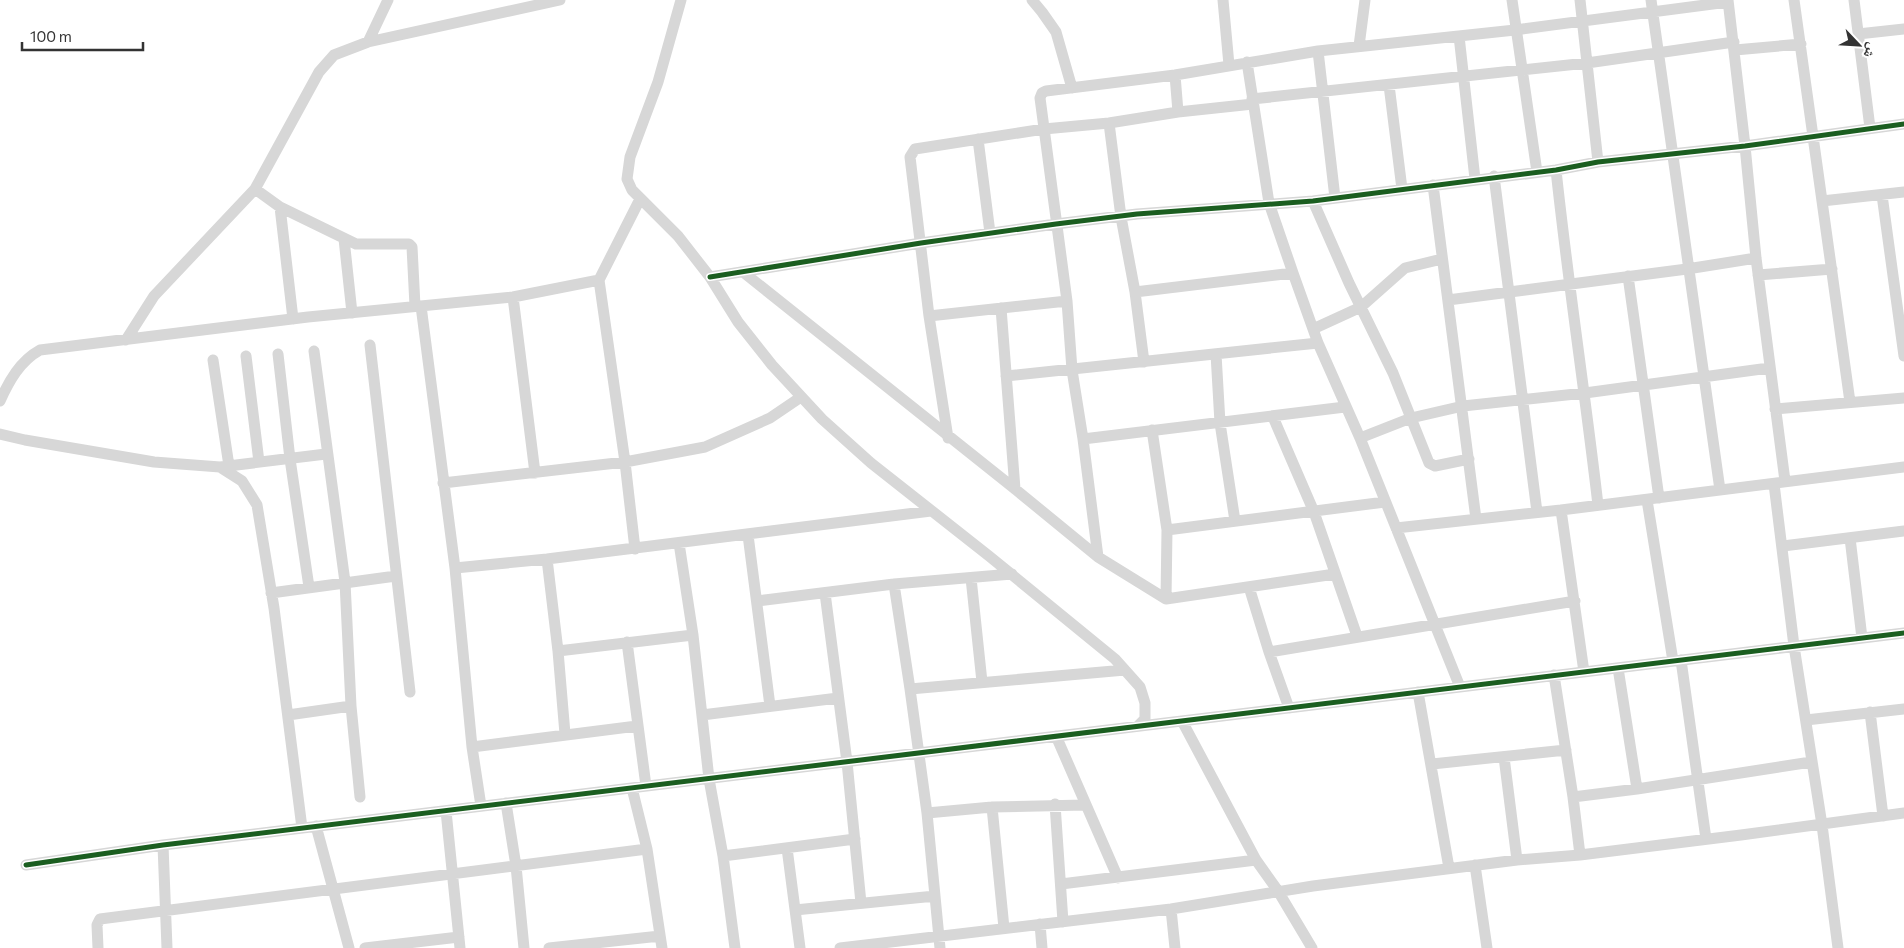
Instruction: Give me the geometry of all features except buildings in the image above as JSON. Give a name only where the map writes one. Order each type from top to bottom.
[{"type":"street","points":[[368,42],[388,0]]},
{"type":"street","points":[[126,340],[154,296],[255,189],[320,72],[334,55],[368,42],[560,0]]},
{"type":"street","points":[[681,0],[658,82],[630,157],[627,179],[632,190],[678,236],[710,277],[738,322],[772,365],[822,419],[871,463],[1012,574],[1115,659],[1140,687],[1145,703],[1145,719],[1138,726]]},
{"type":"street","points":[[1032,0],[1056,32],[1072,88]]},
{"type":"street","points":[[1223,0],[1229,65]]},
{"type":"street","points":[[1359,46],[1365,0]]},
{"type":"street","points":[[1512,0],[1536,172]]},
{"type":"street","points":[[1580,0],[1598,162]]},
{"type":"street","points":[[1794,0],[1850,402]]},
{"type":"street","points":[[1854,0],[1870,128]]},
{"type":"street","points":[[1098,557],[1072,370],[1067,301],[1040,98],[1042,93],[1175,75],[1318,51],[1516,30],[1583,20],[1652,6],[1728,1],[1746,146],[1756,258],[1775,409],[1783,546],[1794,646],[1822,825],[1838,948]]},
{"type":"street","points":[[1652,6],[1720,490]]},
{"type":"street","points":[[1858,34],[1904,29]]},
{"type":"street","points":[[1459,36],[1462,77],[1475,179]]},
{"type":"street","points":[[948,438],[929,316],[910,157],[915,148],[1044,129],[1109,123],[1253,101],[1660,53],[1734,46],[1801,44]]},
{"type":"street","points":[[1318,51],[1335,198]]},
{"type":"street","points":[[1247,62],[1269,203],[1318,343],[1360,438],[1460,687]]},
{"type":"street","points":[[1175,75],[1178,112]]},
{"type":"street","points":[[1389,85],[1402,189]]},
{"type":"street","points":[[1109,123],[1121,217],[1135,292],[1144,362]]},
{"type":"street","points":[[710,277],[921,243],[1056,224],[1137,214],[1313,201],[1494,176],[1556,170],[1598,162],[1746,146],[1904,124]]},
{"type":"street","points":[[978,139],[990,233]]},
{"type":"street","points":[[1556,170],[1598,505]]},
{"type":"street","points":[[1494,176],[1537,512]]},
{"type":"street","points":[[1433,185],[1463,406],[1476,519]]},
{"type":"street","points":[[255,189],[280,207],[356,244],[394,245],[404,243],[412,247],[418,306],[455,568],[472,747],[482,806]]},
{"type":"street","points":[[1822,201],[1904,192]]},
{"type":"street","points":[[1882,195],[1898,263],[1904,356]]},
{"type":"street","points":[[635,549],[625,462],[599,280],[640,198]]},
{"type":"street","points":[[1313,201],[1361,308],[1393,372],[1429,463],[1435,466],[1469,459]]},
{"type":"street","points":[[280,207],[293,319]]},
{"type":"street","points":[[344,239],[352,312]]},
{"type":"street","points":[[1448,300],[1688,269],[1756,258]]},
{"type":"street","points":[[1313,329],[1361,308],[1405,268],[1442,259]]},
{"type":"street","points":[[1758,275],[1832,269]]},
{"type":"street","points":[[743,272],[1098,557],[1166,599],[1335,574]]},
{"type":"street","points":[[1135,292],[1293,273]]},
{"type":"street","points":[[1628,276],[1643,385],[1653,499],[1706,839]]},
{"type":"street","points":[[0,401],[8,383],[29,356],[40,350],[352,312],[513,297],[599,280]]},
{"type":"street","points":[[513,297],[535,473]]},
{"type":"street","points":[[929,316],[1067,301]]},
{"type":"street","points":[[1001,308],[1016,490]]},
{"type":"street","points":[[1006,376],[1318,343]]},
{"type":"street","points":[[370,345],[410,692]]},
{"type":"street","points":[[314,351],[326,454],[345,582],[351,706],[360,797]]},
{"type":"street","points":[[278,354],[308,587]]},
{"type":"street","points":[[1216,354],[1220,423],[1235,521]]},
{"type":"street","points":[[246,356],[259,462]]},
{"type":"street","points":[[214,360],[225,466],[242,481],[256,505],[271,593],[302,828]]},
{"type":"street","points":[[1360,438],[1412,418],[1463,406],[1585,393],[1769,368]]},
{"type":"street","points":[[443,483],[625,462],[705,447],[770,418],[802,397]]},
{"type":"street","points":[[1775,409],[1904,398]]},
{"type":"street","points":[[1083,439],[1345,407]]},
{"type":"street","points":[[1273,417],[1314,512],[1357,636]]},
{"type":"street","points":[[1152,430],[1167,530],[1166,599]]},
{"type":"street","points":[[0,434],[154,462],[225,466],[326,454]]},
{"type":"street","points":[[1396,528],[1653,499],[1779,482],[1904,470]]},
{"type":"street","points":[[1167,530],[1385,502]]},
{"type":"street","points":[[455,568],[546,560],[931,510]]},
{"type":"street","points":[[1561,510],[1584,672]]},
{"type":"street","points":[[1783,546],[1904,531]]},
{"type":"street","points":[[748,535],[770,706]]},
{"type":"street","points":[[1850,538],[1862,638]]},
{"type":"street","points":[[679,543],[693,635],[709,779],[724,856],[735,948]]},
{"type":"street","points":[[546,560],[558,651],[565,734]]},
{"type":"street","points":[[757,602],[894,584],[1012,574]]},
{"type":"street","points":[[271,593],[396,576]]},
{"type":"street","points":[[970,578],[982,682]]},
{"type":"street","points":[[894,584],[927,813],[940,943]]},
{"type":"street","points":[[1249,587],[1289,708]]},
{"type":"street","points":[[825,593],[847,762],[861,903]]},
{"type":"street","points":[[1269,652],[1575,601]]},
{"type":"street","points":[[26,865],[163,845],[316,826],[1904,633]]},
{"type":"street","points":[[558,651],[693,635]]},
{"type":"street","points":[[627,642],[646,786]]},
{"type":"street","points":[[1618,668],[1637,789]]},
{"type":"street","points":[[910,689],[1125,670]]},
{"type":"street","points":[[1554,675],[1580,855]]},
{"type":"street","points":[[1418,692],[1449,868]]},
{"type":"street","points":[[702,715],[838,698]]},
{"type":"street","points":[[288,715],[351,706]]},
{"type":"street","points":[[1806,720],[1904,709]]},
{"type":"street","points":[[1870,712],[1883,816]]},
{"type":"street","points":[[1182,721],[1256,860],[1278,891],[1312,948]]},
{"type":"street","points":[[472,747],[637,726]]},
{"type":"street","points":[[1056,736],[1118,878]]},
{"type":"street","points":[[1432,764],[1566,750]]},
{"type":"street","points":[[1504,757],[1517,860]]},
{"type":"street","points":[[1573,797],[1811,762]]},
{"type":"street","points":[[632,788],[647,849],[662,948]]},
{"type":"street","points":[[506,803],[516,866],[524,948]]},
{"type":"street","points":[[927,813],[992,807],[1055,804],[1085,805]]},
{"type":"street","points":[[1055,804],[1063,922]]},
{"type":"street","points":[[992,807],[1004,928]]},
{"type":"street","points":[[365,948],[459,943],[446,811]]},
{"type":"street","points":[[840,948],[940,943],[1004,928],[1171,909],[1278,891],[1449,868],[1580,855],[1822,825],[1904,813]]},
{"type":"street","points":[[316,826],[349,948]]},
{"type":"street","points":[[724,856],[856,840]]},
{"type":"street","points":[[163,845],[164,910],[167,948]]},
{"type":"street","points":[[787,848],[800,948]]},
{"type":"street","points":[[98,948],[97,926],[100,919],[647,849]]},
{"type":"street","points":[[1061,884],[1256,860]]},
{"type":"street","points":[[1475,865],[1487,948]]},
{"type":"street","points":[[795,910],[935,896]]},
{"type":"street","points":[[1171,909],[1175,948]]},
{"type":"street","points":[[1040,924],[1042,948]]},
{"type":"street","points":[[549,948],[660,936]]},
{"type":"cycle path","points":[[710,277],[921,243],[1056,224],[1137,214],[1313,201],[1556,170],[1598,162],[1745,146],[1904,124]]},
{"type":"cycle path","points":[[26,865],[163,845],[1904,633]]}]
